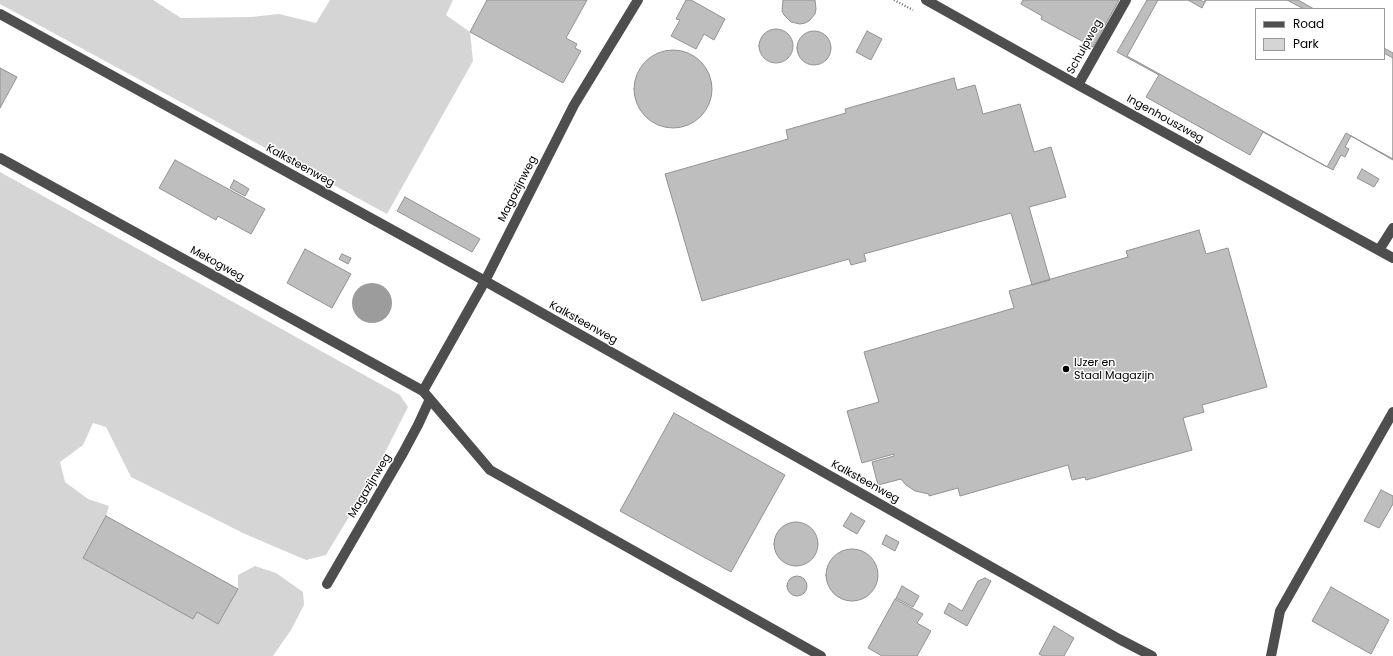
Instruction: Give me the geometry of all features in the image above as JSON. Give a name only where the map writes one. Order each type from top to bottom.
[{"type":"street","name":"Magazijnweg","points":[[327,584],[418,425],[426,395],[574,105],[638,0]]},
{"type":"street","name":"Ingenhouszweg","points":[[926,0],[1393,258]]},
{"type":"street","name":"Schulpweg","points":[[1078,85],[1126,0]]},
{"type":"street","name":"Kalksteenweg","points":[[0,14],[485,281],[1119,639],[1152,656]]},
{"type":"street","name":"Mekogweg","points":[[0,158],[426,395]]},
{"type":"street","points":[[1379,250],[1393,228]]},
{"type":"street","points":[[426,395],[490,470],[821,656]]},
{"type":"street","points":[[1271,656],[1280,611],[1393,412]]},
{"type":"green space","points":[[0,0],[153,0],[181,18],[251,17],[279,14],[316,23],[330,0],[453,0],[446,15],[470,32],[473,61],[387,214],[0,4]]},
{"type":"green space","points":[[0,172],[400,395],[408,407],[371,480],[326,555],[306,560],[245,534],[131,477],[106,427],[93,423],[83,445],[60,462],[65,482],[88,499],[109,506],[106,516],[83,558],[193,619],[197,612],[218,624],[238,589],[238,575],[255,566],[276,573],[303,592],[304,605],[291,630],[273,656],[0,656]]},
{"type":"shaded area","points":[[376,283],[383,286],[389,292],[392,303],[391,311],[383,320],[376,323],[368,323],[361,320],[353,311],[352,299],[355,292],[364,284]]},
{"type":"building","points":[[487,0],[587,0],[566,38],[577,44],[575,48],[581,51],[563,83],[470,32]]},
{"type":"building","points":[[686,0],[691,0],[725,19],[714,40],[704,34],[696,49],[671,36],[680,20],[676,19]]},
{"type":"building","points":[[783,0],[815,0],[815,14],[805,23],[800,24],[791,22],[782,11]]},
{"type":"building","points":[[1023,0],[1119,0],[1093,47],[1041,19],[1042,16],[1021,4]]},
{"type":"building","points":[[1147,0],[1188,0],[1202,8],[1206,0],[1287,0],[1302,8],[1255,8],[1255,60],[1385,60],[1385,54],[1393,58],[1393,159],[1346,133],[1327,167],[1263,132],[1250,155],[1146,97],[1159,75],[1117,52]]},
{"type":"building","points":[[1158,0],[1200,0],[1204,2],[1205,0],[1298,0],[1312,8],[1255,8],[1255,60],[1385,60],[1385,49],[1393,53],[1393,160],[1351,136],[1345,147],[1349,149],[1345,157],[1341,155],[1333,170],[1127,56]]},
{"type":"building","points":[[776,29],[788,34],[793,46],[788,58],[776,63],[764,58],[759,46],[764,34]]},
{"type":"building","points":[[814,31],[826,36],[831,48],[826,60],[814,65],[802,60],[797,48],[802,36]]},
{"type":"building","points":[[867,31],[882,39],[871,60],[856,52]]},
{"type":"building","points":[[673,50],[688,53],[701,61],[709,74],[712,89],[709,104],[701,117],[688,125],[673,128],[658,125],[645,117],[637,104],[634,89],[637,74],[645,61],[658,53]]},
{"type":"building","points":[[0,68],[17,77],[0,108]]},
{"type":"building","points":[[954,78],[957,90],[975,85],[983,114],[1020,104],[1034,152],[1051,147],[1066,197],[1029,207],[1050,280],[1032,285],[1011,213],[864,254],[866,261],[851,265],[849,259],[702,301],[665,174],[788,139],[786,130],[846,113],[845,109]]},
{"type":"building","points":[[175,160],[265,209],[251,234],[218,216],[216,220],[159,188]]},
{"type":"building","points":[[1362,169],[1379,179],[1374,187],[1357,178]]},
{"type":"building","points":[[234,180],[249,189],[245,196],[230,188]]},
{"type":"building","points":[[405,197],[480,239],[472,252],[397,211]]},
{"type":"building","name":"IJzer en Staal Magazijn","points":[[1199,230],[1206,254],[1228,248],[1267,387],[1202,405],[1204,412],[1183,418],[1192,450],[1086,480],[1085,477],[1072,480],[1068,465],[960,496],[958,488],[929,496],[929,494],[915,491],[906,485],[901,479],[878,485],[872,462],[894,456],[894,454],[862,463],[847,411],[879,402],[864,352],[1014,308],[1009,291],[1128,257],[1126,251]]},
{"type":"building","points":[[305,249],[351,274],[332,308],[287,283]]},
{"type":"building","points":[[342,254],[351,258],[348,264],[339,259]]},
{"type":"building","points":[[674,413],[785,475],[731,572],[620,511]]},
{"type":"building","points":[[1381,490],[1393,496],[1393,504],[1379,528],[1364,521]]},
{"type":"building","points":[[851,513],[865,521],[857,534],[843,526]]},
{"type":"building","points":[[106,516],[238,589],[218,624],[197,612],[193,619],[83,558]]},
{"type":"building","points":[[792,522],[800,522],[805,523],[812,528],[817,535],[817,553],[812,560],[805,565],[792,566],[784,563],[777,556],[774,548],[774,540],[777,532],[784,525]]},
{"type":"building","points":[[886,535],[899,542],[895,551],[882,544]]},
{"type":"building","points":[[852,549],[866,553],[874,561],[878,575],[874,589],[866,597],[852,601],[838,597],[830,589],[826,575],[830,561],[838,553]]},
{"type":"building","points":[[793,576],[801,576],[807,582],[807,590],[801,596],[793,596],[787,590],[787,582]]},
{"type":"building","points":[[985,578],[991,581],[967,626],[944,613],[949,603],[962,611],[978,581]]},
{"type":"building","points":[[902,586],[919,596],[913,607],[896,598]]},
{"type":"building","points":[[1331,587],[1389,620],[1371,654],[1312,621]]},
{"type":"building","points":[[895,599],[923,614],[917,623],[931,631],[917,656],[882,656],[868,648]]},
{"type":"building","points":[[1054,626],[1074,638],[1064,656],[1043,656],[1039,654]]},
{"type":"place","name":"IJzer en Staal Magazijn","points":[[1066,369]]}]
